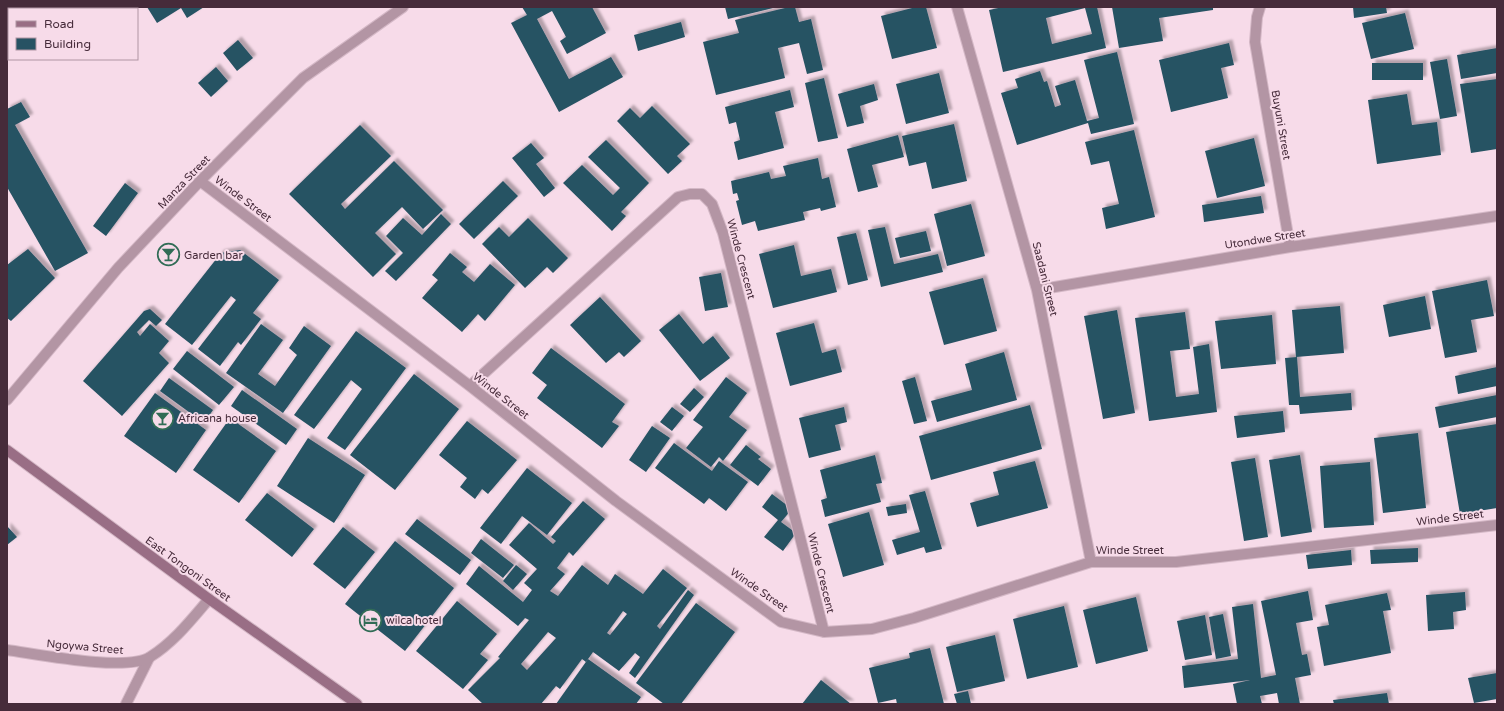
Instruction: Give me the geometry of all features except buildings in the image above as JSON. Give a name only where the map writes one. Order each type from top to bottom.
[{"type":"street","name":"Manza Street","points":[[7,400],[118,268],[200,181],[303,78],[403,7]]},
{"type":"street","name":"Saadani Street","points":[[957,7],[1037,290],[1091,562]]},
{"type":"street","name":"Buyuni Street","points":[[1260,7],[1257,17],[1255,42],[1290,247]]},
{"type":"street","name":"Winde Street","points":[[200,181],[470,386],[616,501],[782,622],[824,632],[879,628],[1091,562],[1176,562],[1497,525]]},
{"type":"street","name":"Winde Crescent","points":[[470,386],[678,197],[690,194],[702,194],[712,204],[723,232],[824,632]]},
{"type":"street","name":"Utondwe Street","points":[[1037,290],[1290,247],[1497,216]]},
{"type":"street","name":"East Tongoni Street","points":[[7,450],[209,599],[357,704]]},
{"type":"street","name":"Ngoywa Street","points":[[7,650],[120,664],[148,658],[175,638],[209,599]]},
{"type":"street","points":[[126,704],[148,658]]},
{"type":"place","name":"Garden bar","points":[[169,255]]},
{"type":"place","name":"Africana house","points":[[163,418]]},
{"type":"place","name":"wilca hotel","points":[[370,620]]}]
